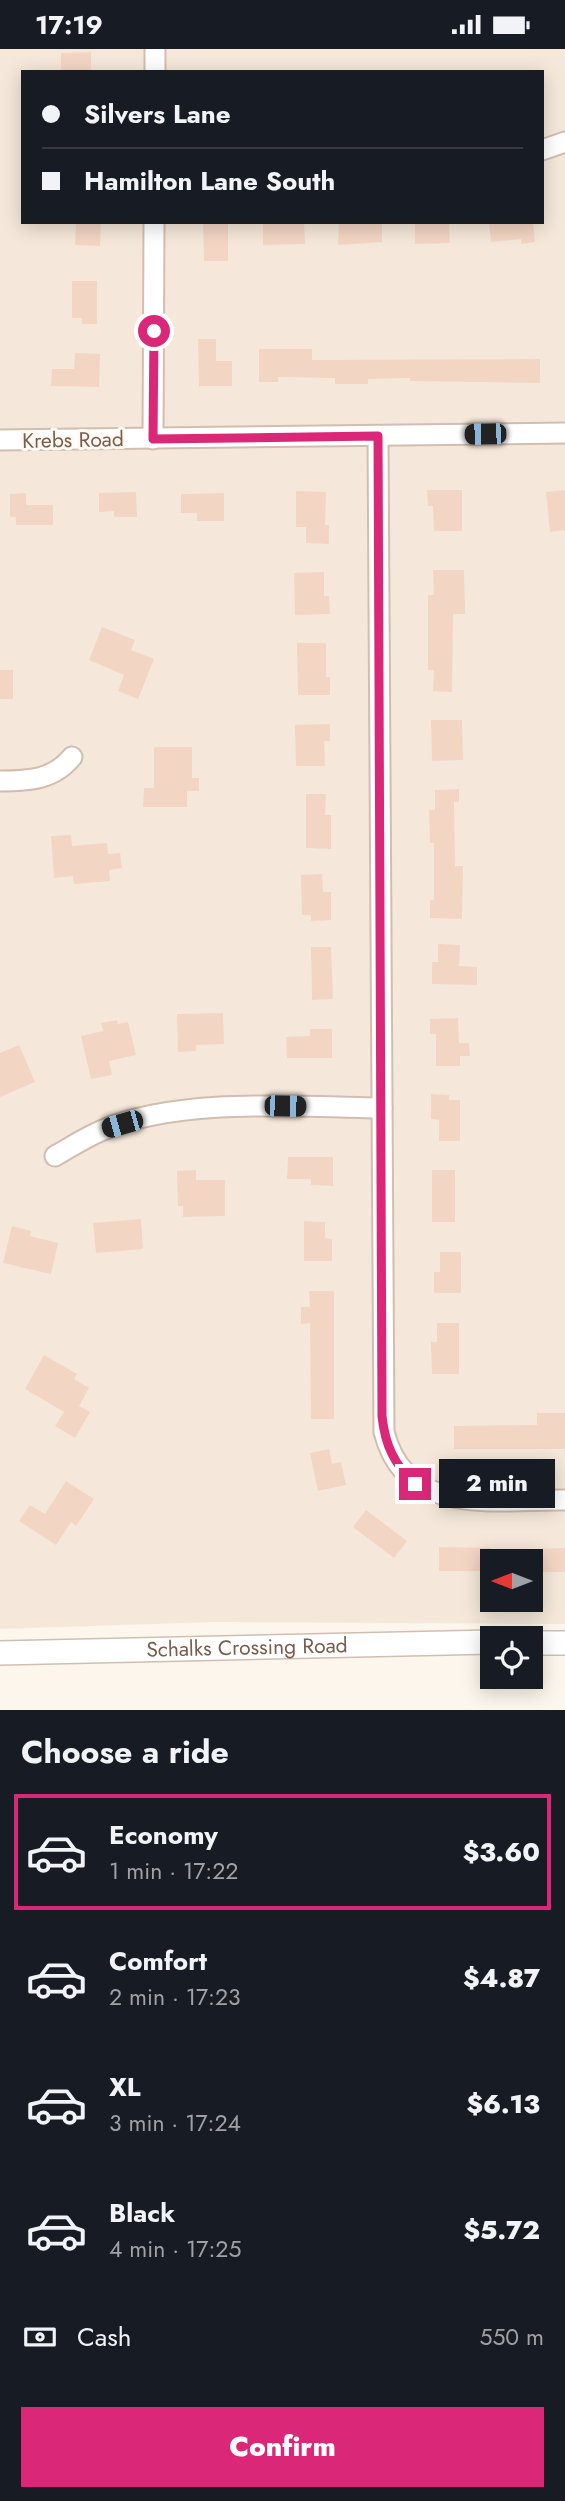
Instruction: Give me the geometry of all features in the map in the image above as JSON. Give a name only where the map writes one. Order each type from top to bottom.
[{"type":"street","points":[[155,49],[155,70]]},
{"type":"street","points":[[544,149],[565,142]]},
{"type":"street","points":[[153,439],[154,224]]},
{"type":"street","name":"Krebs Road","points":[[0,440],[565,433]]},
{"type":"street","points":[[378,436],[382,1416],[388,1448],[404,1473],[415,1484],[441,1496],[456,1499],[565,1500]]},
{"type":"street","points":[[0,781],[26,781],[52,775],[72,757]]},
{"type":"street","points":[[55,1156],[104,1130],[142,1119],[196,1110],[261,1106],[382,1108]]},
{"type":"street","name":"Schalks Crossing Road","points":[[0,1653],[480,1643]]},
{"type":"street","points":[[543,1643],[565,1643]]},
{"type":"shaded area","points":[[0,49],[565,49],[565,1624],[215,1622],[0,1629]]},
{"type":"building","points":[[91,52],[91,70],[61,70],[61,53]]},
{"type":"building","points":[[76,224],[101,224],[100,246],[75,245]]},
{"type":"building","points":[[203,224],[228,224],[228,261],[204,261]]},
{"type":"building","points":[[263,224],[304,224],[305,244],[263,245]]},
{"type":"building","points":[[339,224],[382,224],[382,242],[338,245]]},
{"type":"building","points":[[415,224],[449,224],[450,243],[415,244]]},
{"type":"building","points":[[489,224],[533,224],[535,242],[521,244],[521,239],[491,242]]},
{"type":"building","points":[[72,281],[97,281],[97,324],[82,324],[82,318],[72,318]]},
{"type":"building","points":[[198,339],[216,339],[216,361],[232,361],[232,386],[199,386]]},
{"type":"building","points":[[259,349],[312,349],[312,360],[540,359],[540,383],[410,381],[410,378],[368,379],[368,384],[335,384],[335,378],[278,377],[278,382],[259,382]]},
{"type":"building","points":[[75,353],[100,354],[99,387],[51,386],[52,369],[74,369]]},
{"type":"building","points":[[427,490],[462,490],[462,531],[434,531],[433,506],[428,506]]},
{"type":"building","points":[[565,490],[565,530],[550,532],[546,492]]},
{"type":"building","points":[[296,491],[326,492],[325,525],[329,525],[329,544],[306,543],[306,527],[296,527]]},
{"type":"building","points":[[136,492],[137,517],[114,517],[114,511],[99,512],[99,493]]},
{"type":"building","points":[[26,493],[26,505],[53,505],[53,525],[16,525],[16,517],[10,517],[10,494]]},
{"type":"building","points":[[224,493],[224,521],[197,521],[197,513],[181,513],[181,494]]},
{"type":"building","points":[[433,570],[464,570],[465,614],[453,614],[452,692],[433,691],[434,670],[428,670],[428,595],[434,595]]},
{"type":"building","points":[[324,572],[324,596],[329,596],[330,614],[295,615],[294,573]]},
{"type":"building","points":[[102,627],[135,640],[131,650],[154,659],[138,699],[118,691],[124,675],[89,660]]},
{"type":"building","points":[[297,643],[326,643],[326,677],[330,677],[330,695],[298,695]]},
{"type":"building","points":[[0,670],[13,670],[13,699],[0,699]]},
{"type":"building","points":[[431,720],[462,720],[463,760],[432,761]]},
{"type":"building","points":[[330,724],[330,741],[324,741],[325,766],[296,766],[295,725]]},
{"type":"building","points":[[154,747],[192,747],[192,778],[199,778],[199,791],[187,791],[187,807],[143,807],[144,788],[154,788]]},
{"type":"building","points":[[459,789],[459,802],[454,802],[455,866],[463,866],[462,919],[430,918],[430,900],[434,900],[434,843],[430,843],[429,810],[435,810],[435,790]]},
{"type":"building","points":[[306,794],[326,794],[325,815],[331,815],[331,849],[306,848]]},
{"type":"building","points":[[71,835],[72,846],[107,843],[108,854],[120,853],[122,868],[109,870],[110,881],[74,884],[73,876],[54,878],[51,836]]},
{"type":"building","points":[[322,874],[323,892],[331,892],[331,920],[311,921],[311,915],[302,915],[301,875]]},
{"type":"building","points":[[438,944],[460,945],[459,966],[477,967],[477,985],[432,984],[432,962],[438,962]]},
{"type":"building","points":[[311,947],[331,947],[333,999],[312,1000]]},
{"type":"building","points":[[223,1013],[224,1044],[196,1045],[196,1051],[178,1052],[177,1014]]},
{"type":"building","points":[[458,1018],[459,1043],[469,1043],[470,1056],[460,1056],[460,1066],[436,1066],[436,1034],[430,1034],[430,1019]]},
{"type":"building","points":[[117,1020],[118,1024],[128,1022],[136,1055],[109,1061],[112,1075],[91,1079],[81,1036],[103,1031],[101,1023]]},
{"type":"building","points":[[310,1029],[332,1029],[332,1058],[287,1058],[286,1037],[310,1036]]},
{"type":"building","points":[[19,1045],[35,1082],[0,1097],[0,1053]]},
{"type":"building","points":[[431,1094],[449,1095],[449,1100],[460,1100],[460,1141],[439,1141],[439,1120],[431,1119]]},
{"type":"building","points":[[288,1157],[333,1157],[333,1186],[311,1185],[311,1179],[287,1179]]},
{"type":"building","points":[[196,1170],[196,1180],[225,1180],[225,1216],[183,1217],[183,1206],[178,1206],[177,1171]]},
{"type":"building","points":[[432,1170],[455,1170],[455,1222],[432,1222]]},
{"type":"building","points":[[141,1219],[143,1249],[96,1253],[93,1223]]},
{"type":"building","points":[[304,1221],[325,1222],[325,1238],[332,1239],[332,1261],[304,1261]]},
{"type":"building","points":[[12,1226],[31,1231],[30,1236],[58,1243],[51,1274],[3,1263]]},
{"type":"building","points":[[440,1252],[461,1252],[461,1293],[434,1293],[434,1272],[440,1272]]},
{"type":"building","points":[[309,1291],[334,1291],[334,1419],[311,1419],[310,1323],[301,1324],[301,1307],[310,1307]]},
{"type":"building","points":[[437,1323],[459,1323],[459,1374],[432,1374],[431,1342],[437,1342]]},
{"type":"building","points":[[44,1355],[77,1374],[74,1379],[89,1388],[79,1406],[90,1412],[75,1438],[55,1426],[64,1412],[25,1389]]},
{"type":"building","points":[[537,1413],[565,1413],[565,1449],[454,1449],[454,1426],[537,1425]]},
{"type":"building","points":[[329,1449],[332,1464],[341,1462],[346,1485],[318,1491],[310,1453]]},
{"type":"building","points":[[66,1481],[94,1499],[76,1526],[71,1522],[56,1545],[19,1521],[30,1505],[45,1514]]},
{"type":"building","points":[[366,1510],[407,1541],[394,1558],[353,1527]]},
{"type":"building","points":[[439,1547],[491,1548],[480,1549],[480,1571],[439,1571]]},
{"type":"building","points":[[565,1548],[565,1572],[543,1572],[543,1549],[533,1549]]},
{"type":"route","points":[[154,331],[153,439],[378,436],[382,1416],[388,1448],[395,1462],[415,1484]]}]
